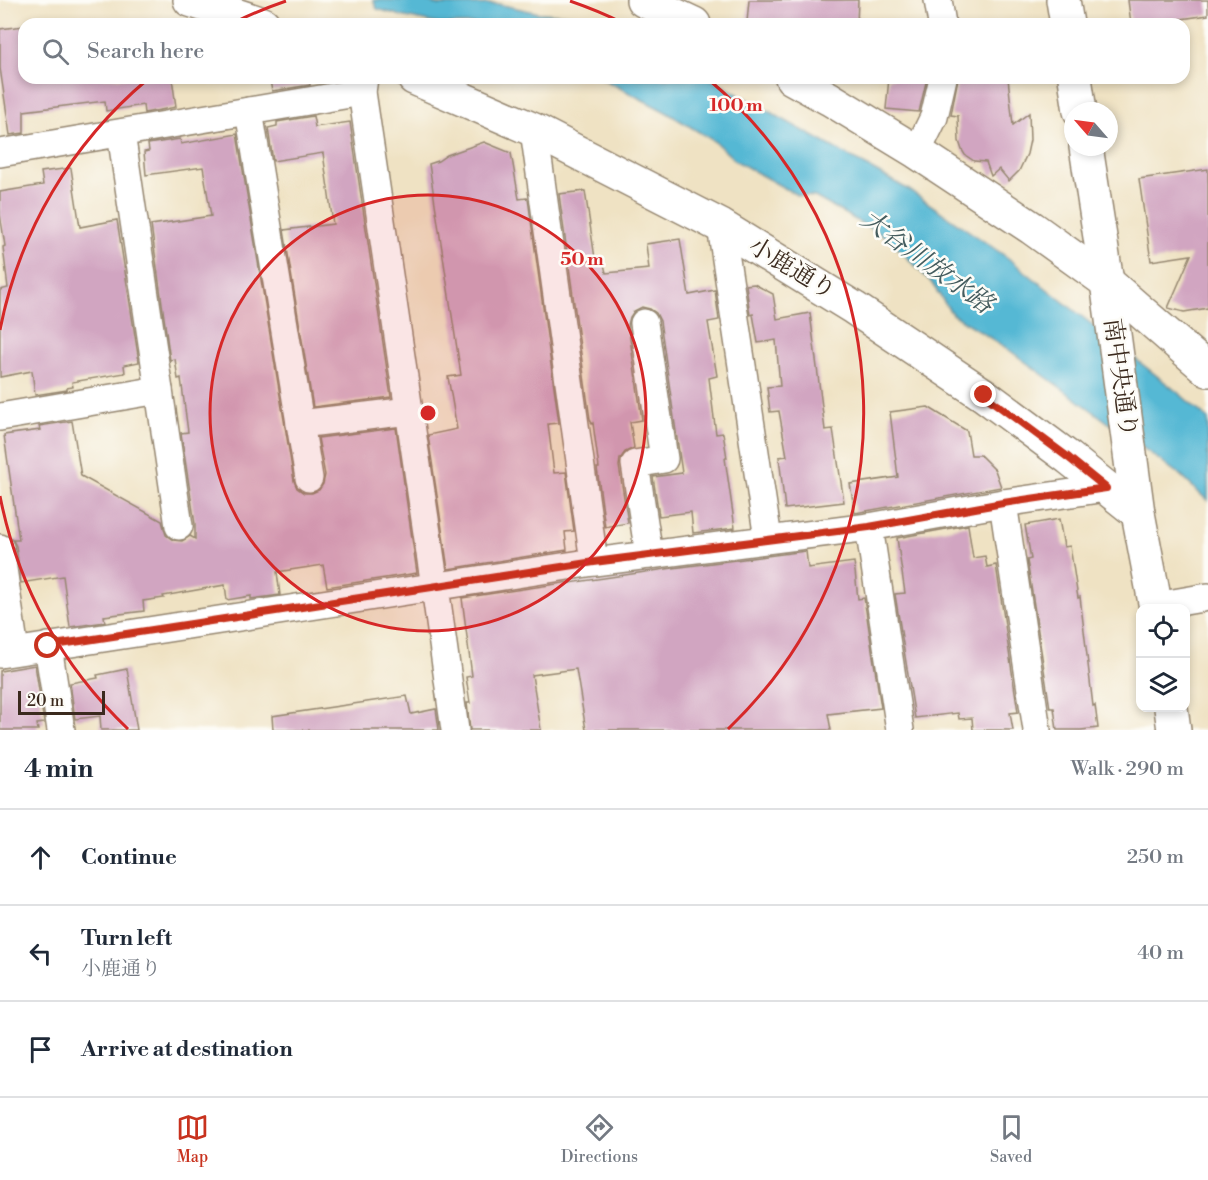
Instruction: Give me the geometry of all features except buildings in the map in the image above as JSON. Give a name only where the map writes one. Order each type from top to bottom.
[{"type":"street","points":[[190,0],[245,18]]},
{"type":"street","points":[[644,0],[682,18]]},
{"type":"street","points":[[938,0],[941,18]]},
{"type":"street","points":[[1063,0],[1066,18]]},
{"type":"street","name":"小鹿通り","points":[[428,84],[534,130],[721,226],[854,308],[984,395],[1138,513]]},
{"type":"street","points":[[803,84],[917,152],[1032,228],[1107,282],[1208,370]]},
{"type":"street","points":[[917,152],[934,117],[942,84]]},
{"type":"street","points":[[1076,84],[1079,102]]},
{"type":"street","points":[[0,153],[249,111],[363,85],[455,730]]},
{"type":"street","points":[[249,111],[309,478]]},
{"type":"street","points":[[534,130],[594,562]]},
{"type":"street","points":[[122,132],[179,526]]},
{"type":"street","name":"南中央通り","points":[[1087,156],[1138,513],[1155,604]]},
{"type":"street","points":[[721,226],[768,539]]},
{"type":"street","points":[[644,323],[664,459],[635,464],[649,555]]},
{"type":"street","points":[[0,417],[159,390]]},
{"type":"street","points":[[300,424],[409,411]]},
{"type":"street","points":[[0,548],[8,652],[594,562],[869,527],[1003,503],[1106,488]]},
{"type":"street","points":[[1003,503],[1037,730]]},
{"type":"street","points":[[869,527],[900,730]]},
{"type":"street","points":[[1175,604],[1208,597]]},
{"type":"street","points":[[48,646],[61,730]]},
{"type":"street","points":[[1172,712],[1174,730]]},
{"type":"water","points":[[373,0],[422,0],[438,5],[498,4],[539,13],[572,15],[579,18],[410,18],[377,9]]},
{"type":"water","name":"大谷川放水路","points":[[612,84],[720,84],[909,190],[1008,258],[1208,419],[1208,501],[1180,475],[1005,347],[952,314],[931,282],[888,238],[815,197],[797,195],[736,161],[714,141]]},
{"type":"route","points":[[48,646],[594,562],[869,527],[1003,503],[1106,488],[984,395]]}]
